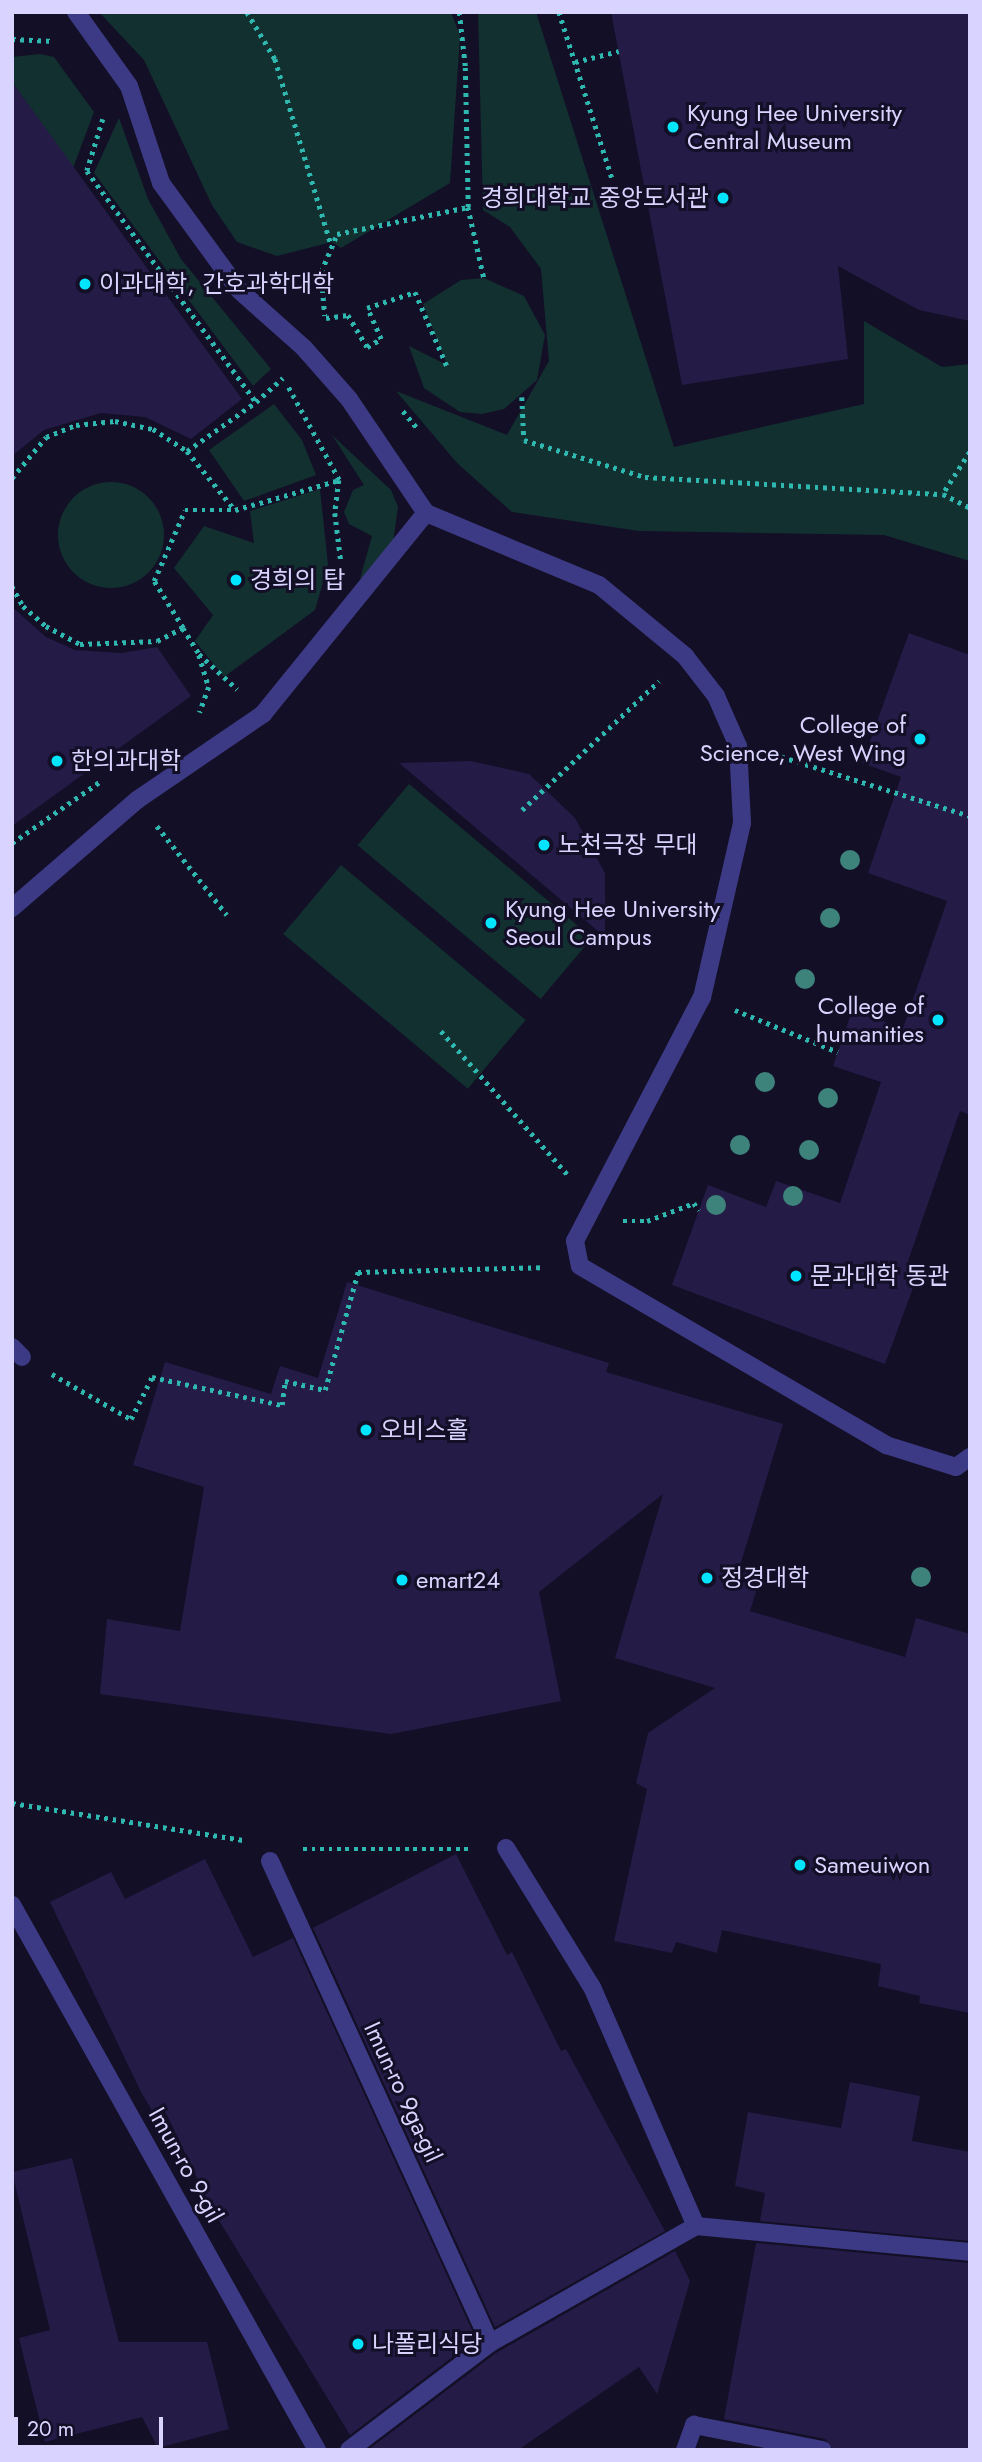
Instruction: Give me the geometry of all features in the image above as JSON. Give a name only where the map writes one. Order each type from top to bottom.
[{"type":"street","points":[[76,12],[129,86],[161,183],[239,290],[303,348],[349,399],[426,513],[599,585],[685,656],[716,696],[738,746],[742,823],[702,996],[575,1241],[580,1266],[886,1445],[956,1467],[970,1457]]},
{"type":"street","points":[[12,908],[137,800],[263,714],[426,513]]},
{"type":"street","points":[[506,1848],[592,1987],[696,2226]]},
{"type":"street","name":"Imun-ro 9ga-gil","points":[[270,1861],[490,2343]]},
{"type":"street","name":"Imun-ro 9-gil","points":[[12,1905],[317,2450]]},
{"type":"street","points":[[349,2450],[490,2343],[696,2226],[970,2252]]},
{"type":"street","points":[[685,2450],[694,2425],[823,2450]]},
{"type":"path","points":[[247,12],[275,59],[332,242],[321,272],[325,316],[333,326]]},
{"type":"path","points":[[459,12],[466,66],[468,207],[484,278]]},
{"type":"path","points":[[559,12],[612,178]]},
{"type":"path","points":[[12,39],[58,42]]},
{"type":"path","points":[[575,62],[619,51]]},
{"type":"path","points":[[104,114],[87,171],[256,401]]},
{"type":"path","points":[[321,272],[337,234],[468,207]]},
{"type":"path","points":[[325,316],[348,315],[367,347],[380,339],[368,307],[415,292],[447,366]]},
{"type":"path","points":[[187,452],[256,401],[283,377],[339,480],[335,513],[342,569]]},
{"type":"path","points":[[522,397],[524,440],[645,477],[943,494],[970,508]]},
{"type":"path","points":[[396,403],[418,429]]},
{"type":"path","points":[[12,478],[46,437],[76,425],[115,421],[153,429],[187,452],[235,510]]},
{"type":"path","points":[[943,494],[970,452]]},
{"type":"path","points":[[192,718],[203,710],[209,687],[199,654],[154,581],[185,510],[235,510],[339,480]]},
{"type":"path","points":[[12,586],[31,613],[80,644],[157,641],[183,628]]},
{"type":"path","points":[[199,654],[263,714]]},
{"type":"path","points":[[522,810],[685,656]]},
{"type":"path","points":[[738,746],[817,763],[970,816]]},
{"type":"path","points":[[12,843],[113,772]]},
{"type":"path","points":[[137,800],[227,915]]},
{"type":"path","points":[[702,996],[838,1052]]},
{"type":"path","points":[[441,1031],[594,1204]]},
{"type":"path","points":[[647,1222],[694,1203],[699,1211]]},
{"type":"path","points":[[17,1352],[131,1419],[152,1377],[282,1405],[285,1381],[325,1390],[358,1272],[580,1266]]},
{"type":"green space","points":[[99,12],[451,12],[460,36],[450,183],[341,248],[332,242],[277,256],[237,242],[212,205],[144,60]]},
{"type":"green space","points":[[478,12],[536,12],[674,447],[864,404],[864,321],[942,367],[970,364],[970,561],[884,535],[639,531],[512,512],[457,463],[396,391],[507,435],[549,361],[541,269],[510,227],[483,210]]},
{"type":"green space","points":[[40,54],[54,57],[94,112],[73,168],[12,82],[12,57]]},
{"type":"green space","points":[[119,118],[148,199],[181,259],[271,369],[253,386],[94,173]]},
{"type":"green space","points":[[484,278],[524,296],[545,335],[537,380],[504,409],[482,414],[460,412],[424,388],[409,346],[447,365],[423,304],[461,280]]},
{"type":"green space","points":[[274,404],[302,440],[316,475],[244,501],[209,450]]},
{"type":"green space","points":[[332,435],[391,490],[398,507],[393,543],[381,563],[360,579],[372,536],[349,524],[344,512],[353,490],[364,485]]},
{"type":"green space","points":[[111,482],[131,486],[148,498],[160,515],[164,535],[160,555],[148,572],[131,584],[111,588],[91,584],[74,572],[62,555],[58,535],[62,515],[74,498],[91,486]]},
{"type":"green space","points":[[320,489],[328,565],[315,610],[224,677],[195,641],[213,615],[174,568],[204,526],[254,543],[250,511]]},
{"type":"green space","points":[[409,784],[592,938],[541,999],[358,845]]},
{"type":"green space","points":[[341,865],[526,1020],[468,1089],[283,934]]},
{"type":"building","name":"경희대학교 중앙도서관","points":[[611,12],[970,12],[970,321],[919,310],[838,266],[848,359],[682,385]]},
{"type":"building","name":"이과대학, 간호과학대학","points":[[12,82],[242,399],[191,439],[145,417],[101,413],[44,430],[12,456]]},
{"type":"building","name":"한의과대학","points":[[12,607],[46,637],[75,650],[121,653],[157,647],[191,696],[12,826]]},
{"type":"building","points":[[909,633],[970,655],[970,1115],[960,1111],[908,1261],[921,1266],[885,1364],[672,1285],[708,1185],[766,1207],[776,1181],[840,1203],[881,1082],[833,1066],[852,1011],[903,1028],[947,901],[868,873],[901,777],[862,763]]},
{"type":"building","name":"노천극장 무대","points":[[471,761],[529,774],[575,818],[605,873],[605,937],[399,763]]},
{"type":"building","points":[[347,1282],[609,1363],[606,1372],[783,1424],[739,1569],[761,1576],[750,1611],[905,1657],[916,1618],[970,1634],[970,2013],[919,2003],[920,1996],[878,1986],[881,1964],[722,1930],[717,1953],[676,1942],[672,1953],[614,1941],[647,1789],[636,1783],[648,1733],[715,1688],[615,1658],[663,1494],[539,1592],[561,1701],[391,1734],[100,1694],[107,1619],[180,1631],[204,1487],[133,1465],[165,1362],[271,1394],[280,1366],[318,1378]]},
{"type":"building","points":[[456,1854],[507,1955],[512,1952],[561,2051],[566,2049],[665,2231],[495,2327],[313,1928]]},
{"type":"building","points":[[205,1859],[253,1957],[293,1938],[476,2339],[350,2435],[212,2209],[164,2109],[154,2114],[141,2092],[50,1902],[111,1872],[125,1899]]},
{"type":"building","points":[[850,2082],[920,2096],[912,2141],[970,2152],[970,2241],[760,2221],[765,2193],[735,2186],[748,2112],[841,2128]]},
{"type":"building","points":[[72,2158],[119,2342],[207,2342],[229,2429],[158,2448],[142,2417],[45,2442],[19,2338],[50,2330],[12,2172]]},
{"type":"building","points":[[756,2243],[970,2263],[970,2450],[834,2450],[825,2439],[724,2419]]},
{"type":"building","points":[[675,2251],[690,2281],[657,2394],[639,2367],[518,2450],[368,2450],[496,2353]]},
{"type":"place","name":"Kyung Hee University Central Museum","points":[[673,127]]},
{"type":"place","name":"경희대학교 중앙도서관","points":[[723,198]]},
{"type":"place","name":"이과대학, 간호과학대학","points":[[85,284]]},
{"type":"place","name":"경희의 탑","points":[[236,580]]},
{"type":"place","name":"College of Science, West Wing","points":[[920,739]]},
{"type":"place","name":"한의과대학","points":[[57,761]]},
{"type":"place","name":"노천극장 무대","points":[[544,845]]},
{"type":"place","name":"Kyung Hee University Seoul Campus","points":[[491,923]]},
{"type":"place","name":"College of humanities","points":[[938,1020]]},
{"type":"place","name":"문과대학 동관","points":[[796,1276]]},
{"type":"place","name":"오비스홀","points":[[366,1430]]},
{"type":"place","name":"정경대학","points":[[707,1578]]},
{"type":"place","name":"emart24","points":[[402,1580]]},
{"type":"place","name":"Sameuiwon","points":[[800,1865]]},
{"type":"place","name":"나폴리식당","points":[[358,2344]]}]
